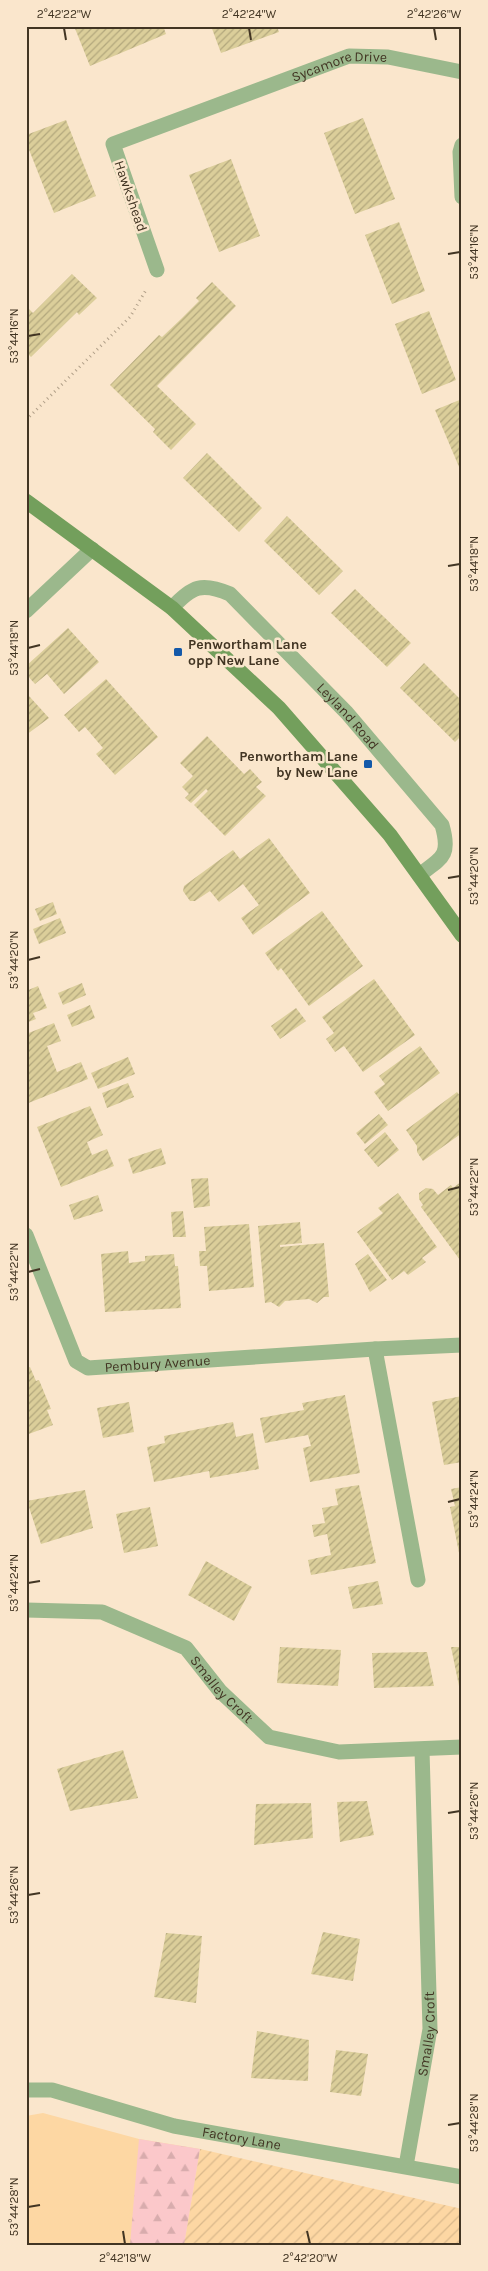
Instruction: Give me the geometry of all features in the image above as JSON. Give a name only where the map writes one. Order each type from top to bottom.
[{"type":"main road","points":[[26,501],[172,608],[294,723],[390,835],[462,934]]},
{"type":"street","name":"Sycamore Drive","points":[[219,104],[349,56],[388,57],[462,72]]},
{"type":"street","name":"Hawkshead","points":[[157,270],[113,144],[219,104]]},
{"type":"street","points":[[462,144],[460,152],[462,197]]},
{"type":"street","points":[[26,611],[92,549]]},
{"type":"street","name":"Leyland Road","points":[[172,608],[184,595],[198,587],[214,587],[230,594],[346,713],[442,825],[447,842],[443,857],[418,875]]},
{"type":"street","name":"Pembury Avenue","points":[[26,1235],[76,1360],[88,1368],[462,1345]]},
{"type":"street","points":[[374,1349],[418,1580]]},
{"type":"street","name":"Smalley Croft","points":[[26,1610],[102,1612],[186,1648],[220,1691],[269,1737],[339,1752],[462,1747]]},
{"type":"street","name":"Smalley Croft","points":[[406,2166],[430,2029],[422,1750]]},
{"type":"street","name":"Factory Lane","points":[[26,2090],[52,2090],[174,2126],[462,2177]]},
{"type":"path","points":[[26,420],[130,317],[157,270]]},
{"type":"shaded area","points":[[43,2113],[139,2139],[200,2149],[184,2245],[26,2245],[26,2116]]},
{"type":"shaded area","points":[[200,2149],[462,2209],[462,2245],[184,2245]]},
{"type":"green space","points":[[139,2139],[200,2149],[184,2245],[130,2245]]},
{"type":"building","points":[[74,26],[163,26],[166,34],[90,66]]},
{"type":"building","points":[[211,26],[277,26],[279,32],[221,53]]},
{"type":"building","points":[[363,118],[395,199],[355,214],[324,133]]},
{"type":"building","points":[[66,120],[96,196],[54,213],[26,142],[26,135]]},
{"type":"building","points":[[231,159],[260,236],[219,252],[189,175]]},
{"type":"building","points":[[399,222],[425,291],[392,304],[365,235]]},
{"type":"building","points":[[72,274],[97,298],[79,315],[77,312],[31,357],[26,352],[26,306],[33,313]]},
{"type":"building","points":[[212,282],[236,306],[157,386],[196,424],[171,450],[153,432],[155,429],[110,385],[159,335],[162,337],[199,301],[196,298]]},
{"type":"building","points":[[429,311],[456,380],[422,394],[395,324]]},
{"type":"building","points":[[462,399],[462,474],[435,410]]},
{"type":"building","points":[[207,453],[262,508],[239,532],[183,478]]},
{"type":"building","points":[[287,516],[343,571],[319,595],[264,541]]},
{"type":"building","points":[[355,589],[411,643],[387,667],[331,613]]},
{"type":"building","points":[[68,628],[99,662],[64,694],[47,674],[35,684],[26,674],[26,666]]},
{"type":"building","points":[[424,663],[462,701],[462,735],[455,742],[400,688]]},
{"type":"building","points":[[106,679],[158,737],[115,775],[96,754],[103,748],[85,727],[79,732],[64,715]]},
{"type":"building","points":[[29,696],[49,718],[26,735],[26,698]]},
{"type":"building","points":[[207,736],[244,774],[250,769],[262,782],[256,787],[266,796],[225,836],[194,805],[208,791],[206,789],[191,803],[185,798],[189,794],[182,787],[193,776],[180,763]]},
{"type":"building","points":[[269,838],[310,893],[253,935],[241,918],[259,905],[243,884],[219,902],[210,891],[195,901],[190,901],[183,891],[184,886],[233,850],[240,859]]},
{"type":"building","points":[[53,902],[57,914],[40,921],[35,909]]},
{"type":"building","points":[[322,911],[363,966],[309,1006],[281,968],[278,971],[265,953]]},
{"type":"building","points":[[60,918],[66,933],[39,944],[33,929]]},
{"type":"building","points":[[374,979],[415,1035],[363,1072],[344,1046],[335,1052],[326,1039],[334,1033],[322,1017]]},
{"type":"building","points":[[82,983],[86,995],[63,1005],[58,993]]},
{"type":"building","points":[[38,986],[47,1008],[33,1013],[36,1019],[26,1023],[26,991]]},
{"type":"building","points":[[90,1005],[95,1018],[72,1027],[67,1015]]},
{"type":"building","points":[[296,1008],[306,1021],[280,1039],[271,1026]]},
{"type":"building","points":[[54,1023],[61,1041],[47,1046],[57,1072],[81,1062],[88,1079],[26,1104],[26,1034]]},
{"type":"building","points":[[420,1046],[440,1073],[388,1111],[374,1092],[385,1084],[379,1076]]},
{"type":"building","points":[[128,1057],[135,1074],[98,1089],[91,1073]]},
{"type":"building","points":[[128,1083],[134,1097],[107,1108],[102,1093]]},
{"type":"building","points":[[457,1092],[462,1098],[462,1133],[423,1161],[417,1152],[417,1146],[406,1130]]},
{"type":"building","points":[[90,1106],[103,1135],[87,1142],[92,1155],[107,1149],[114,1166],[61,1187],[37,1127]]},
{"type":"building","points":[[379,1114],[388,1125],[365,1144],[356,1133]]},
{"type":"building","points":[[385,1132],[399,1150],[378,1167],[364,1150]]},
{"type":"building","points":[[161,1148],[166,1164],[133,1174],[128,1159]]},
{"type":"building","points":[[208,1178],[210,1206],[194,1208],[191,1179]]},
{"type":"building","points":[[462,1181],[460,1198],[462,1200],[462,1258],[460,1260],[421,1207],[423,1205],[419,1199],[419,1193],[426,1188],[433,1189],[438,1195],[451,1185],[453,1188]]},
{"type":"building","points":[[398,1193],[437,1247],[422,1258],[426,1262],[408,1275],[404,1271],[392,1280],[357,1232],[383,1213],[378,1208]]},
{"type":"building","points":[[98,1195],[103,1211],[74,1220],[69,1205]]},
{"type":"building","points":[[183,1211],[186,1237],[173,1237],[171,1212]]},
{"type":"building","points":[[300,1222],[302,1243],[280,1245],[280,1247],[324,1243],[329,1297],[324,1297],[317,1303],[309,1299],[285,1301],[279,1307],[271,1302],[265,1303],[258,1226]]},
{"type":"building","points":[[249,1224],[254,1287],[209,1291],[207,1266],[200,1266],[199,1251],[206,1251],[204,1227]]},
{"type":"building","points":[[128,1251],[129,1263],[145,1261],[145,1256],[174,1254],[175,1266],[178,1266],[181,1308],[105,1312],[101,1254]]},
{"type":"building","points":[[368,1254],[387,1280],[370,1292],[355,1264]]},
{"type":"building","points":[[30,1367],[36,1381],[39,1380],[51,1409],[47,1410],[53,1425],[26,1435],[26,1368]]},
{"type":"building","points":[[345,1395],[360,1473],[310,1482],[303,1448],[311,1446],[308,1435],[265,1443],[260,1418],[304,1410],[302,1403]]},
{"type":"building","points":[[462,1396],[462,1462],[444,1465],[432,1402]]},
{"type":"building","points":[[129,1402],[134,1432],[103,1438],[97,1408]]},
{"type":"building","points":[[233,1422],[236,1437],[253,1433],[259,1469],[210,1478],[209,1471],[154,1482],[147,1447],[165,1443],[164,1436]]},
{"type":"building","points":[[359,1485],[376,1563],[311,1575],[308,1560],[331,1555],[327,1534],[314,1537],[312,1525],[325,1523],[322,1508],[338,1505],[335,1489]]},
{"type":"building","points":[[462,1487],[461,1563],[450,1507],[455,1506],[451,1489]]},
{"type":"building","points":[[85,1490],[93,1528],[41,1544],[27,1501]]},
{"type":"building","points":[[150,1507],[158,1546],[124,1553],[116,1514]]},
{"type":"building","points":[[206,1561],[252,1587],[234,1621],[188,1595]]},
{"type":"building","points":[[378,1581],[383,1604],[353,1609],[348,1587]]},
{"type":"building","points":[[280,1647],[341,1650],[338,1686],[277,1683]]},
{"type":"building","points":[[451,1647],[462,1647],[462,1686],[459,1686]]},
{"type":"building","points":[[427,1652],[434,1686],[374,1688],[372,1653]]},
{"type":"building","points":[[123,1750],[138,1798],[70,1811],[57,1769]]},
{"type":"building","points":[[367,1801],[374,1835],[340,1842],[337,1802]]},
{"type":"building","points":[[311,1803],[313,1838],[254,1845],[256,1804]]},
{"type":"building","points":[[323,1932],[360,1939],[353,1981],[311,1974]]},
{"type":"building","points":[[166,1933],[202,1936],[196,2003],[154,1997]]},
{"type":"building","points":[[257,2031],[309,2040],[308,2081],[251,2078]]},
{"type":"building","points":[[336,2050],[368,2054],[361,2096],[330,2092]]},
{"type":"place","name":"Penwortham Lane opp New Lane","points":[[178,652]]},
{"type":"place","name":"Penwortham Lane by New Lane","points":[[368,764]]}]
